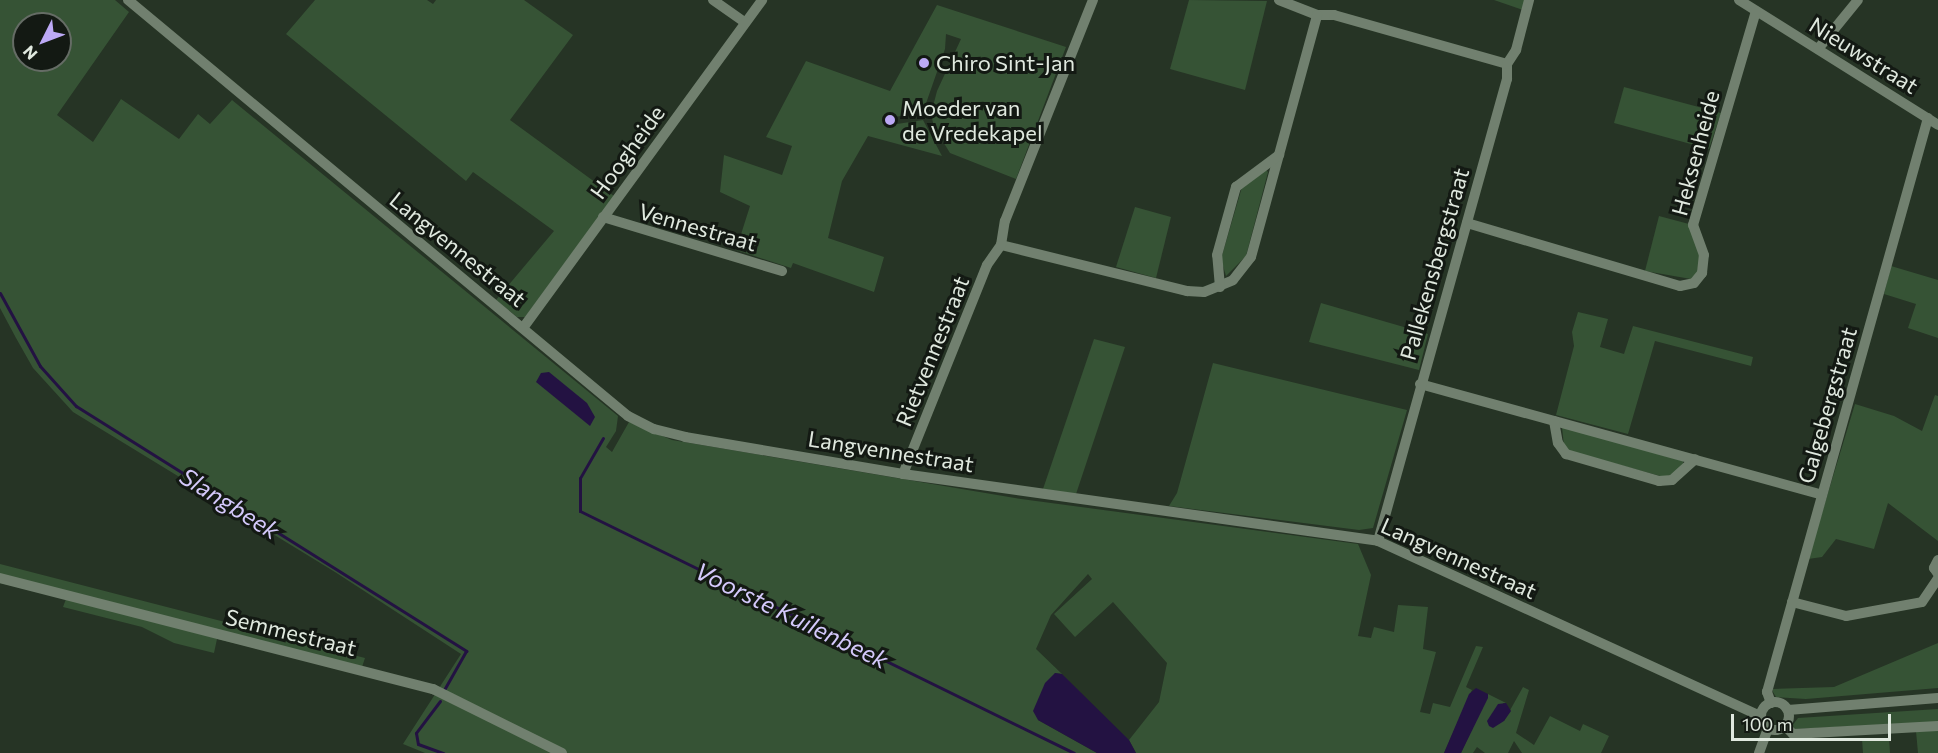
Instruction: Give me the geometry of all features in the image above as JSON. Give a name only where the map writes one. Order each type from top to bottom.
[{"type":"street","name":"Langvennestraat","points":[[128,0],[628,416],[654,429],[684,437],[903,474],[1378,541],[1761,716]]},
{"type":"street","points":[[713,0],[743,21]]},
{"type":"street","name":"Hoogheide","points":[[523,328],[737,35],[743,21],[762,0]]},
{"type":"street","name":"Rietvennestraat","points":[[903,474],[987,265],[1001,244],[1005,221],[1093,0]]},
{"type":"street","points":[[1279,0],[1317,15],[1334,15],[1507,64]]},
{"type":"street","name":"Pallekensbergstraat","points":[[1378,541],[1507,79],[1507,64],[1516,50],[1529,0]]},
{"type":"street","name":"Nieuwstraat","points":[[1739,0],[1938,125]]},
{"type":"street","points":[[1818,49],[1858,0]]},
{"type":"street","name":"Heksenheide","points":[[1467,223],[1680,286],[1694,283],[1702,273],[1704,255],[1693,225],[1756,11]]},
{"type":"street","points":[[1001,244],[1186,291],[1204,292],[1233,280],[1251,256],[1317,15]]},
{"type":"street","name":"Galgebergstraat","points":[[1771,703],[1767,692],[1928,118]]},
{"type":"street","points":[[1220,287],[1217,255],[1236,187],[1279,155]]},
{"type":"street","name":"Vennestraat","points":[[603,217],[782,272]]},
{"type":"street","points":[[1420,384],[1822,495]]},
{"type":"street","points":[[1554,421],[1557,443],[1566,454],[1659,481],[1672,480],[1695,459]]},
{"type":"street","points":[[1792,602],[1846,616],[1922,602],[1938,576],[1934,568],[1938,560]]},
{"type":"street","name":"Semmestraat","points":[[0,578],[433,689],[562,753]]},
{"type":"street","points":[[1768,728],[1761,716],[1771,703],[1781,703],[1788,710],[1938,698]]},
{"type":"street","points":[[1785,726],[1788,710]]},
{"type":"street","points":[[1768,728],[1785,726],[1794,734],[1938,726]]},
{"type":"street","points":[[1759,753],[1768,728]]},
{"type":"green space","points":[[0,0],[115,0],[129,12],[57,115],[93,142],[121,99],[179,139],[198,114],[210,124],[232,100],[618,416],[616,431],[606,447],[612,452],[629,422],[672,440],[1021,499],[1358,544],[1371,575],[1358,636],[1371,638],[1374,627],[1394,632],[1398,605],[1428,607],[1423,649],[1436,652],[1420,712],[1430,714],[1433,703],[1450,707],[1476,646],[1483,647],[1466,687],[1472,690],[1444,753],[1136,753],[1129,740],[1159,702],[1167,663],[1113,602],[1075,637],[1054,614],[1092,579],[1088,574],[1051,615],[1036,649],[1062,674],[1055,673],[1038,720],[1097,753],[425,753],[403,744],[461,654],[335,572],[73,412],[33,368],[0,308]]},
{"type":"green space","points":[[315,0],[427,0],[433,4],[436,0],[524,0],[573,35],[510,120],[614,196],[525,317],[517,317],[496,300],[554,231],[473,172],[466,181],[286,34]]},
{"type":"green space","points":[[1189,0],[1267,1],[1245,90],[1170,69]]},
{"type":"green space","points":[[1494,0],[1526,0],[1523,10]]},
{"type":"green space","points":[[937,5],[1066,47],[1016,179],[950,153],[934,127],[931,114],[937,91],[961,39],[946,34],[945,49],[923,112],[895,117],[897,124],[923,120],[942,156],[868,136],[842,181],[828,238],[884,257],[874,292],[793,263],[791,268],[736,250],[750,206],[720,192],[724,155],[782,175],[792,146],[766,137],[806,61],[890,91]]},
{"type":"green space","points":[[1624,87],[1721,113],[1709,149],[1614,123]]},
{"type":"green space","points":[[1265,169],[1268,172],[1246,256],[1226,276],[1221,259],[1242,187]]},
{"type":"green space","points":[[1135,207],[1171,217],[1156,278],[1116,267]]},
{"type":"green space","points":[[1659,216],[1689,224],[1700,253],[1699,271],[1691,279],[1645,271]]},
{"type":"green space","points":[[1891,266],[1938,280],[1938,338],[1908,328],[1916,304],[1884,294]]},
{"type":"green space","points":[[1321,303],[1428,334],[1419,370],[1309,342]]},
{"type":"green space","points":[[1578,312],[1608,319],[1600,347],[1624,354],[1633,326],[1753,357],[1751,366],[1655,341],[1628,434],[1556,415],[1574,346],[1572,332]]},
{"type":"green space","points":[[1094,339],[1125,347],[1076,494],[1043,489]]},
{"type":"green space","points":[[1213,363],[1407,410],[1373,528],[1359,530],[1169,506],[1177,493]]},
{"type":"green space","points":[[1935,395],[1938,396],[1938,541],[1888,503],[1874,549],[1836,539],[1822,557],[1808,559],[1855,404],[1894,416],[1922,431]]},
{"type":"green space","points":[[1562,427],[1683,461],[1683,464],[1676,473],[1664,477],[1572,452],[1564,446]]},
{"type":"green space","points":[[0,564],[365,658],[360,673],[217,639],[214,653],[174,643],[142,627],[63,607],[66,599],[0,583]]},
{"type":"green space","points":[[1938,643],[1938,688],[1806,699],[1776,697],[1773,692],[1773,689],[1834,687]]},
{"type":"green space","points":[[1523,687],[1529,690],[1516,733],[1534,745],[1550,716],[1580,731],[1583,724],[1609,736],[1601,753],[1522,753],[1514,741],[1508,753],[1485,753],[1477,747],[1473,753],[1461,753],[1488,694],[1506,703],[1503,703],[1504,721]]},
{"type":"green space","points":[[1938,709],[1938,722],[1795,729],[1792,726],[1798,718]]},
{"type":"green space","points":[[1938,730],[1938,753],[1918,753],[1916,731]]},
{"type":"green space","points":[[1889,738],[1890,753],[1863,753],[1862,739]]},
{"type":"shaded area","points":[[549,372],[587,403],[595,417],[590,426],[536,382],[541,373]]},
{"type":"shaded area","points":[[1055,673],[1062,674],[1129,740],[1136,753],[1097,753],[1038,720],[1033,711],[1045,683]]},
{"type":"shaded area","points":[[1476,688],[1488,694],[1488,698],[1461,753],[1444,753],[1469,694]]},
{"type":"shaded area","points":[[1506,703],[1511,711],[1504,721],[1493,728],[1489,726],[1487,721],[1498,704]]},
{"type":"waterway","name":"Slangbeek","points":[[0,293],[40,366],[76,406],[466,651],[445,688]]},
{"type":"waterway","name":"Voorste Kuilenbeek","points":[[603,438],[580,478],[580,511],[1074,753]]},
{"type":"waterway","name":"Slangbeek","points":[[440,701],[416,733],[418,744],[443,753]]},
{"type":"place","name":"Chiro Sint-Jan","points":[[924,63]]},
{"type":"place","name":"Moeder van de Vredekapel","points":[[890,120]]}]
